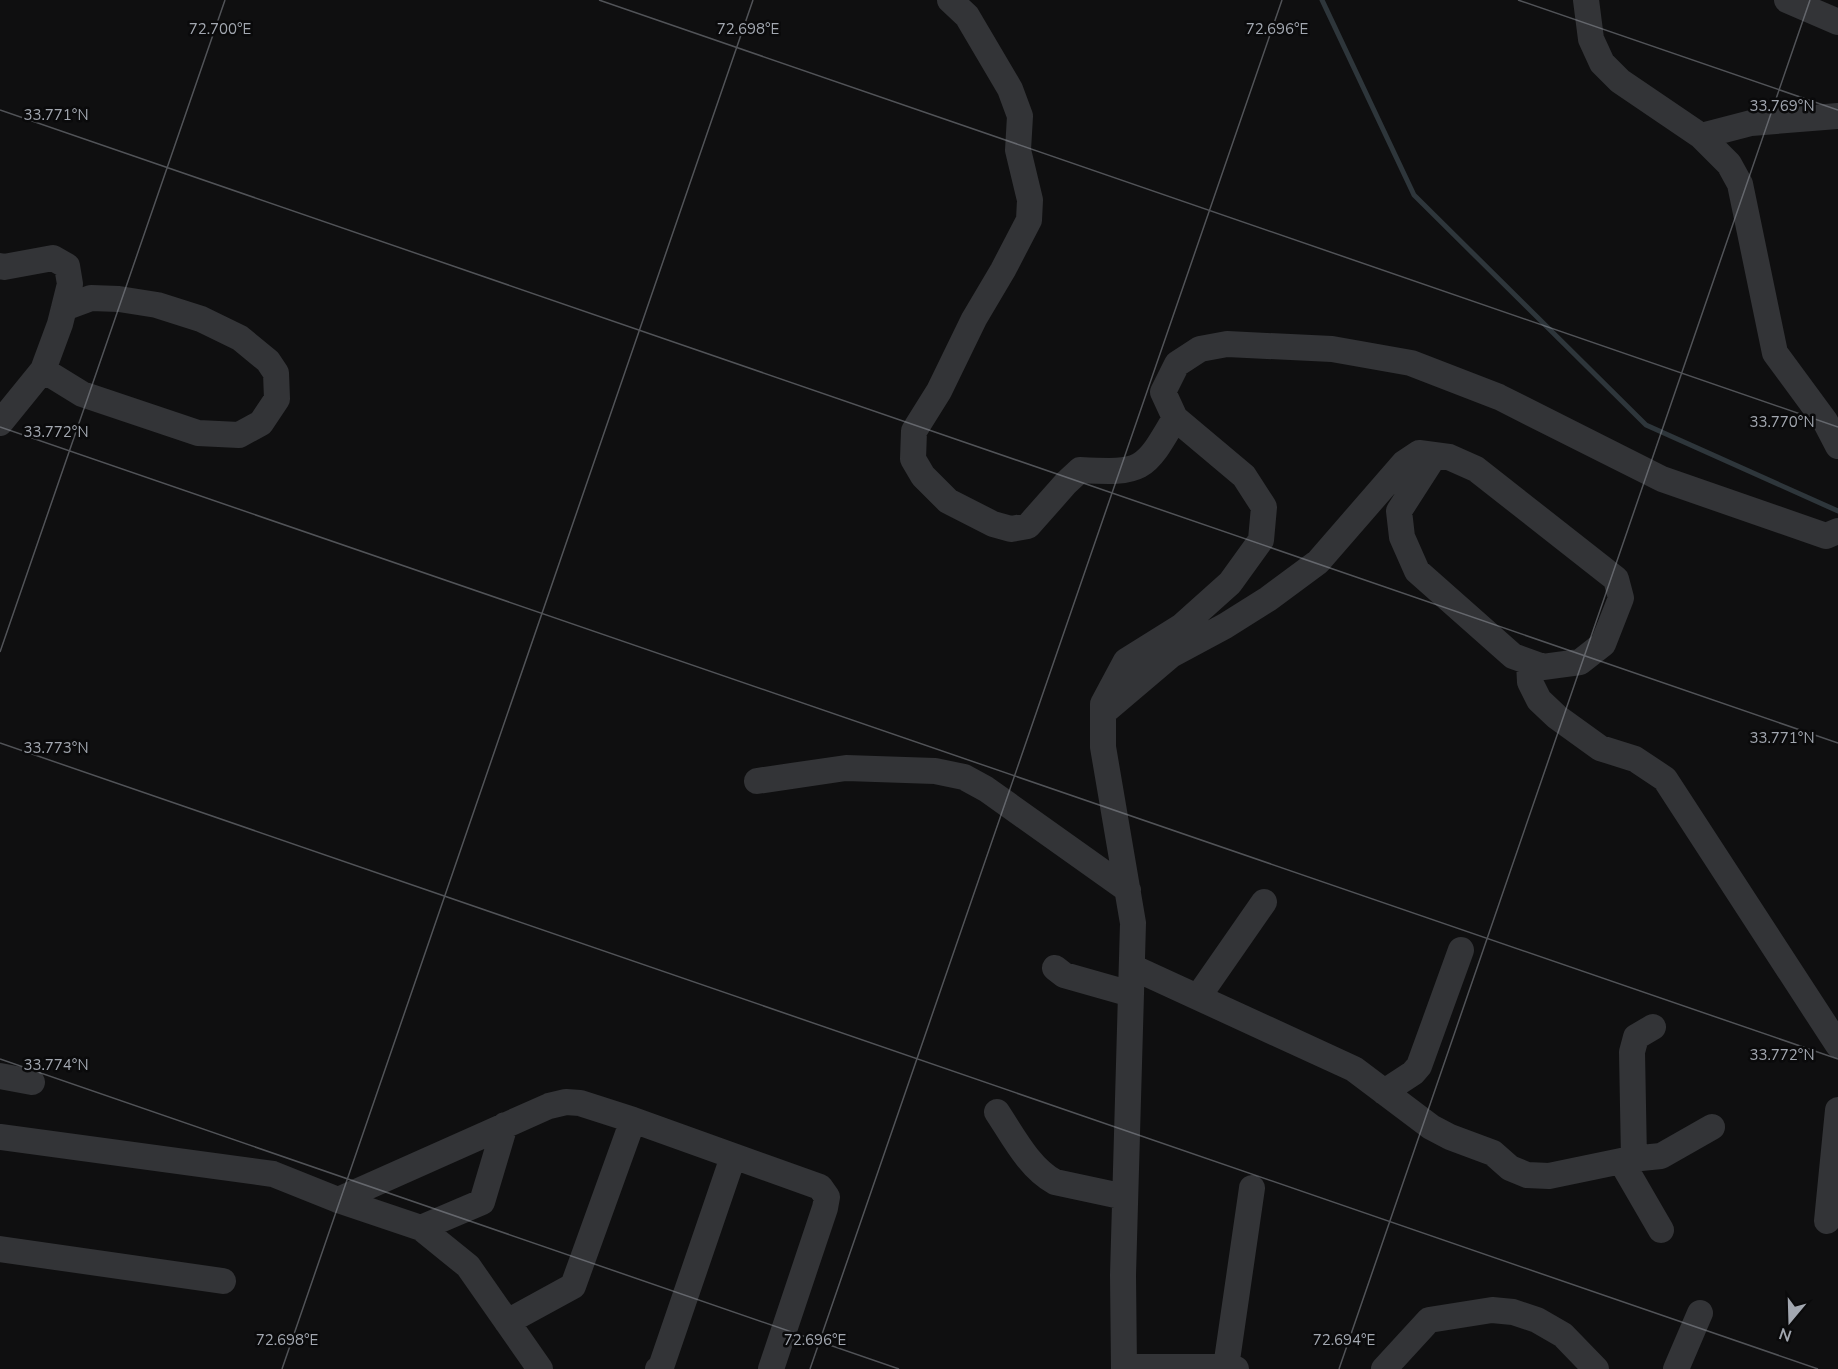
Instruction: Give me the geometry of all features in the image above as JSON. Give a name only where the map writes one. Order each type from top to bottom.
[{"type":"street","points":[[950,0],[967,16],[1010,89],[1020,116],[1018,150],[1030,200],[1029,220],[974,319],[939,391],[914,431],[913,459],[923,476],[948,501],[993,524],[1011,529],[1028,526],[1080,470],[1121,472],[1144,464],[1158,446],[1174,418]]},
{"type":"street","points":[[1586,0],[1591,39],[1602,63],[1620,81],[1701,136],[1729,164],[1740,184],[1775,353],[1825,421],[1838,446]]},
{"type":"street","points":[[1787,0],[1838,22]]},
{"type":"street","points":[[1701,136],[1751,123],[1838,116]]},
{"type":"street","points":[[0,266],[53,258],[67,266],[70,284],[43,370],[0,423]]},
{"type":"street","points":[[43,370],[82,394],[198,434],[239,435],[261,423],[277,399],[276,373],[268,361],[240,338],[201,319],[157,305],[118,299],[91,298],[64,308]]},
{"type":"street","points":[[1252,1188],[1231,1368],[1124,1368],[1123,1275],[1133,923],[1103,747],[1103,704],[1126,661],[1182,627],[1230,583],[1261,540],[1264,507],[1244,476],[1174,418],[1163,392],[1177,364],[1200,349],[1227,344],[1332,349],[1412,363],[1499,397],[1662,478],[1826,536],[1838,531]]},
{"type":"street","points":[[1103,714],[1171,655],[1225,626],[1268,599],[1318,561],[1404,462],[1419,453],[1434,455],[1449,457],[1476,469],[1616,579],[1621,598],[1604,644],[1580,662],[1543,667],[1529,662],[1514,656],[1417,571],[1402,537],[1399,511],[1434,455]]},
{"type":"street","points":[[1529,662],[1530,682],[1539,700],[1557,717],[1600,748],[1635,759],[1665,779],[1838,1045]]},
{"type":"street","points":[[757,781],[846,768],[935,771],[964,777],[986,789],[1128,890]]},
{"type":"street","points":[[1198,997],[1264,902]]},
{"type":"street","points":[[1384,1092],[1413,1073],[1419,1066],[1461,950]]},
{"type":"street","points":[[1132,967],[1354,1069],[1431,1127],[1450,1137],[1493,1153],[1509,1168],[1527,1175],[1550,1176],[1627,1160],[1661,1156],[1712,1127]]},
{"type":"street","points":[[1055,968],[1064,975],[1131,994]]},
{"type":"street","points":[[1653,1027],[1636,1037],[1632,1052],[1627,1160],[1660,1230]]},
{"type":"street","points":[[0,1076],[32,1082]]},
{"type":"street","points":[[338,1200],[549,1106],[566,1102],[580,1103],[633,1120],[820,1187],[827,1197],[771,1369]]},
{"type":"street","points":[[1827,1221],[1838,1110]]},
{"type":"street","points":[[997,1112],[1023,1152],[1046,1177],[1055,1182],[1125,1197]]},
{"type":"street","points":[[507,1322],[573,1286],[633,1120]]},
{"type":"street","points":[[420,1228],[482,1202],[505,1125]]},
{"type":"street","points":[[0,1137],[273,1174],[338,1200],[420,1228],[468,1266],[540,1369]]},
{"type":"street","points":[[658,1369],[661,1367],[733,1156]]},
{"type":"street","points":[[0,1249],[223,1281]]},
{"type":"street","points":[[1384,1369],[1429,1320],[1492,1310],[1521,1314],[1537,1320],[1563,1335],[1596,1369]]},
{"type":"street","points":[[1676,1369],[1700,1312]]},
{"type":"waterway","points":[[1322,0],[1414,195],[1646,425],[1838,511]]}]
